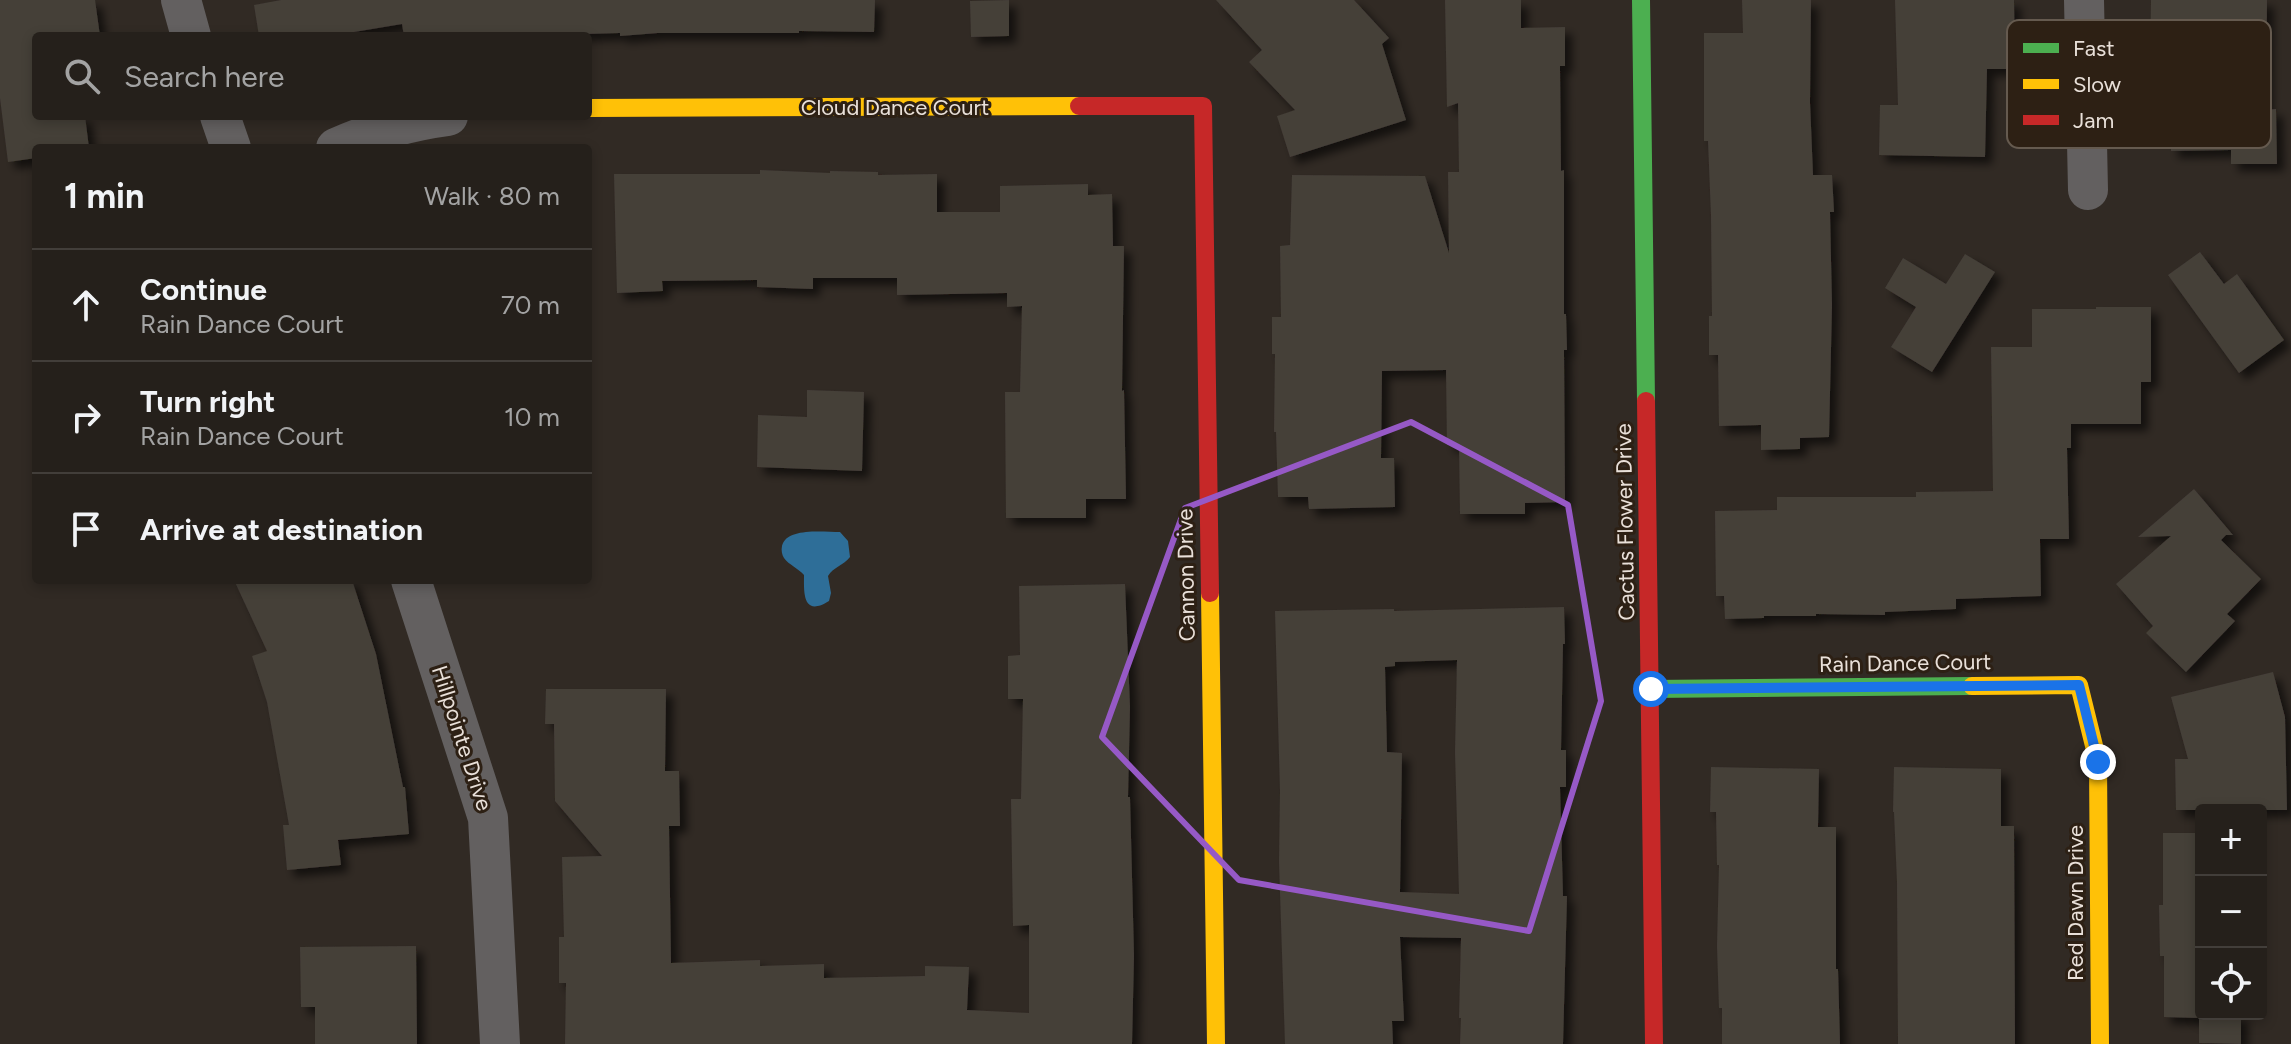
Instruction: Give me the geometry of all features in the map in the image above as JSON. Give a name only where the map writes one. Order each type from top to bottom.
[{"type":"street","points":[[181,0],[190,32]]},
{"type":"street","name":"Cactus Flower Drive","points":[[1641,0],[1654,1044]]},
{"type":"street","points":[[2084,0],[2084,20]]},
{"type":"street","name":"Cloud Dance Court","points":[[592,108],[1203,106]]},
{"type":"street","name":"Cannon Drive","points":[[1203,106],[1216,1044]]},
{"type":"street","points":[[221,120],[230,144]]},
{"type":"street","points":[[344,144],[359,137],[423,120]]},
{"type":"street","points":[[2087,148],[2088,190]]},
{"type":"street","name":"Hillpointe Drive","points":[[412,584],[488,818],[500,1044]]},
{"type":"street","name":"Rain Dance Court","points":[[1651,689],[2079,685],[2098,762]]},
{"type":"street","name":"Red Dawn Drive","points":[[2098,762],[2100,1044]]},
{"type":"highlighted area","points":[[1411,422],[1568,505],[1601,701],[1529,931],[1239,880],[1102,737],[1185,508]]},
{"type":"water","points":[[840,532],[848,541],[850,557],[828,576],[829,601],[814,606],[806,600],[804,575],[784,558],[782,546],[785,540],[798,533]]},
{"type":"building","points":[[0,0],[95,0],[99,32],[32,32],[32,120],[86,120],[88,144],[32,144],[32,159],[8,162],[0,98]]},
{"type":"building","points":[[281,0],[875,0],[874,32],[658,33],[620,36],[620,33],[592,32],[403,32],[402,24],[354,32],[258,32],[254,5]]},
{"type":"building","points":[[1009,0],[1009,36],[971,37],[970,1]]},
{"type":"building","points":[[1216,0],[1354,0],[1389,38],[1382,44],[1406,120],[1290,157],[1277,116],[1295,110],[1249,62],[1262,50]]},
{"type":"building","points":[[1445,0],[1521,0],[1521,28],[1565,27],[1565,66],[1560,66],[1567,350],[1564,350],[1565,502],[1525,503],[1525,514],[1460,514],[1459,445],[1447,445],[1446,370],[1382,371],[1381,458],[1394,458],[1395,507],[1309,509],[1308,497],[1278,497],[1274,432],[1272,317],[1281,317],[1280,246],[1290,245],[1292,175],[1425,176],[1449,253],[1448,172],[1459,172],[1458,103],[1447,107]]},
{"type":"building","points":[[1742,0],[1811,0],[1813,175],[1832,175],[1834,212],[1830,212],[1832,305],[1829,437],[1800,438],[1800,449],[1761,450],[1761,425],[1719,426],[1718,355],[1709,355],[1709,316],[1712,316],[1711,216],[1708,141],[1704,141],[1704,33],[1743,33]]},
{"type":"building","points":[[1895,0],[2014,0],[2014,20],[2007,20],[2007,69],[1987,69],[1985,157],[1879,155],[1880,105],[1898,105]]},
{"type":"building","points":[[2151,0],[2267,0],[2267,20],[2151,20]]},
{"type":"building","points":[[2276,109],[2277,164],[2231,164],[2231,150],[2171,151],[2171,148],[2271,148],[2271,110]]},
{"type":"building","points":[[760,170],[937,174],[937,212],[1000,212],[1000,186],[1088,184],[1088,195],[1112,194],[1113,246],[1124,246],[1122,391],[1126,499],[1086,499],[1086,518],[1006,518],[1005,392],[1020,392],[1022,306],[1007,307],[1007,293],[897,295],[897,278],[813,278],[813,289],[757,287],[757,280],[662,281],[663,291],[617,293],[614,174],[760,174]]},
{"type":"building","points":[[2200,252],[2224,284],[2237,274],[2284,340],[2239,373],[2168,275]]},
{"type":"building","points":[[1965,254],[1995,272],[1932,372],[1891,347],[1916,307],[1885,288],[1903,258],[1946,284]]},
{"type":"building","points":[[2151,307],[2151,382],[2141,382],[2141,424],[2071,424],[2071,448],[2067,448],[2069,539],[2040,539],[2041,596],[1956,599],[1956,609],[1885,612],[1885,615],[1816,614],[1725,619],[1724,596],[1716,596],[1715,511],[1777,510],[1777,497],[1916,497],[1916,492],[1993,491],[1991,347],[2032,347],[2032,309]]},
{"type":"building","points":[[807,390],[864,392],[862,471],[757,467],[758,415],[807,417]]},
{"type":"building","points":[[2194,489],[2233,535],[2226,535],[2221,540],[2261,579],[2227,614],[2235,621],[2186,672],[2146,633],[2153,626],[2116,584],[2171,536],[2138,537]]},
{"type":"building","points":[[236,584],[353,584],[376,654],[405,787],[409,834],[338,840],[341,865],[287,870],[283,825],[289,825],[267,702],[252,656],[267,651]]},
{"type":"building","points":[[1125,584],[1134,956],[1132,1044],[565,1044],[566,983],[559,983],[559,937],[564,937],[562,857],[602,856],[555,801],[554,724],[545,724],[546,689],[666,689],[665,771],[679,771],[680,826],[669,826],[671,963],[760,960],[760,966],[824,964],[824,978],[925,976],[925,966],[969,967],[967,1010],[1029,1013],[1029,925],[1013,926],[1011,799],[1021,799],[1023,699],[1008,699],[1008,656],[1020,655],[1019,586]]},
{"type":"building","points":[[1564,607],[1561,750],[1566,750],[1566,787],[1560,787],[1563,896],[1567,896],[1563,1044],[1460,1044],[1461,938],[1400,937],[1404,1021],[1392,1021],[1393,1044],[1285,1044],[1275,611]],"holes":[[[1457,660],[1455,752],[1459,894],[1400,892],[1402,753],[1387,752],[1385,667],[1395,666],[1395,662]]]},
{"type":"building","points":[[2273,672],[2285,717],[2287,810],[2267,810],[2267,804],[2195,804],[2195,810],[2176,810],[2175,759],[2188,759],[2171,697]]},
{"type":"building","points":[[1711,767],[1819,769],[1818,827],[1836,827],[1836,969],[1840,1044],[1722,1044],[1717,946],[1719,865],[1716,812],[1710,812]]},
{"type":"building","points":[[1894,767],[2001,769],[2001,826],[2014,826],[2015,1044],[1898,1044]]},
{"type":"building","points":[[2163,833],[2195,833],[2195,1018],[2164,1017],[2164,956],[2160,956],[2159,905],[2163,905]]},
{"type":"building","points":[[416,946],[417,1044],[315,1044],[315,1007],[301,1007],[300,947]]},
{"type":"building","points":[[2199,1020],[2241,1020],[2241,1044],[2199,1043]]},
{"type":"traffic: fast","points":[[1641,0],[1646,401]]},
{"type":"traffic: fast","points":[[1651,689],[1972,686]]},
{"type":"traffic: slow","points":[[592,108],[1079,106]]},
{"type":"traffic: slow","points":[[1210,593],[1216,1044]]},
{"type":"traffic: slow","points":[[1972,686],[2079,685],[2098,762],[2100,1044]]},
{"type":"traffic: jam","points":[[1079,106],[1203,106],[1210,593]]},
{"type":"traffic: jam","points":[[1646,401],[1654,1044]]},
{"type":"route","points":[[1651,689],[2079,685],[2098,762]]}]
